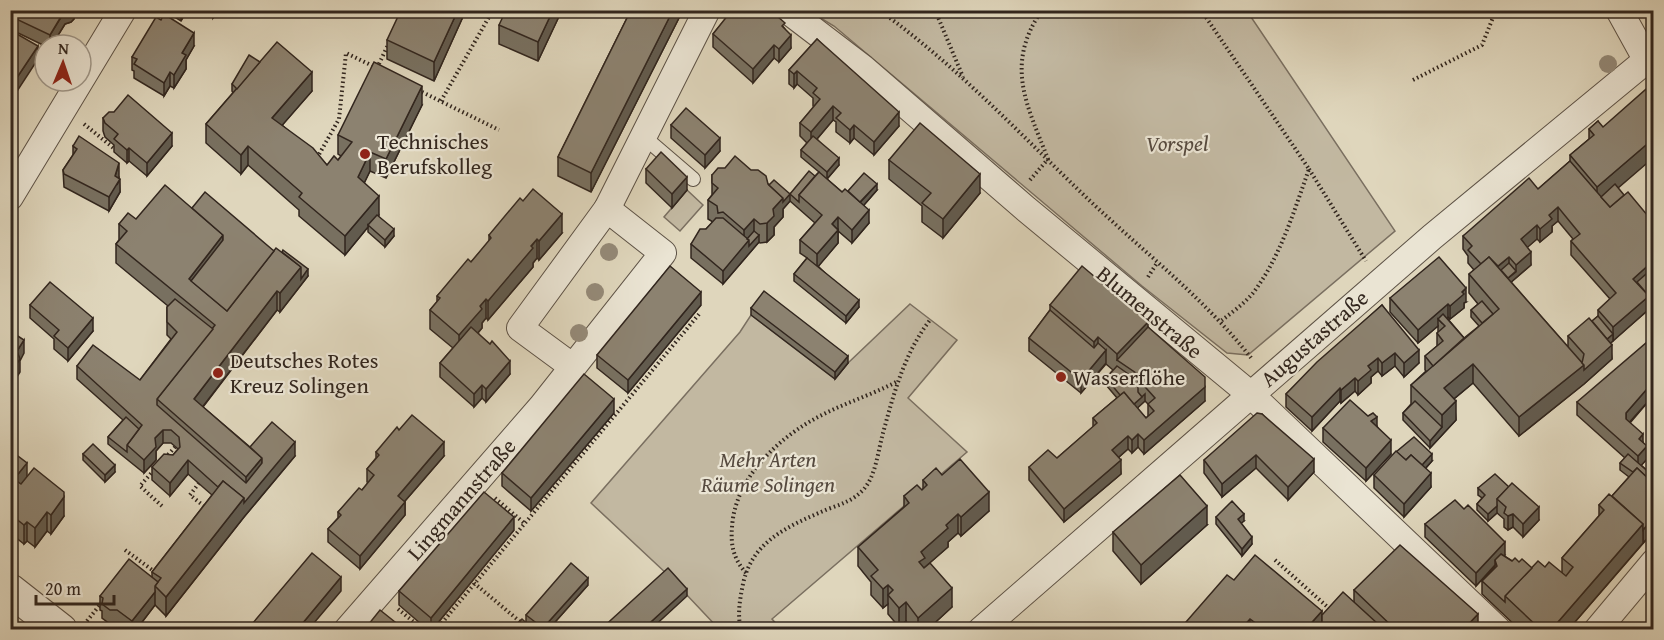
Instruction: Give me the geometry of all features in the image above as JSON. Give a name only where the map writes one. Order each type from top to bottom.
[{"type":"street","points":[[10,197],[123,10]]},
{"type":"street","points":[[573,367],[520,328],[608,209],[707,10]]},
{"type":"street","name":"Blumenstraße","points":[[787,10],[863,68],[1026,209],[1258,386],[1498,630]]},
{"type":"street","points":[[1619,10],[1650,56]]},
{"type":"street","name":"Augustastraße","points":[[981,630],[1258,386],[1650,56]]},
{"type":"street","name":"Lingmannstraße","points":[[347,630],[573,367],[663,253],[608,209]]},
{"type":"street","points":[[1597,630],[1653,562]]},
{"type":"street","points":[[10,591],[71,629]]},
{"type":"lane","points":[[644,137],[693,179]]},
{"type":"path","points":[[441,101],[493,10]]},
{"type":"path","points":[[879,10],[963,78],[1221,321],[1258,386]]},
{"type":"path","points":[[935,10],[963,78]]},
{"type":"path","points":[[1042,10],[1029,32],[1021,79],[1025,102],[1048,159]]},
{"type":"path","points":[[1201,10],[1309,169],[1380,282]]},
{"type":"path","points":[[1413,80],[1482,45],[1496,10]]},
{"type":"path","points":[[377,69],[391,39]]},
{"type":"path","points":[[313,167],[339,119],[346,53],[386,73]]},
{"type":"path","points":[[414,87],[499,130]]},
{"type":"path","points":[[83,123],[116,150]]},
{"type":"path","points":[[1027,183],[1048,159]]},
{"type":"path","points":[[1221,321],[1252,294],[1266,271],[1288,225],[1309,169]]},
{"type":"path","points":[[436,630],[700,313]]},
{"type":"path","points":[[741,630],[739,604],[746,573],[771,537],[787,526],[854,499],[866,487],[873,472],[898,381],[915,339],[930,320]]},
{"type":"path","points":[[746,573],[736,562],[730,542],[734,516],[739,494],[764,457],[797,429],[818,417],[874,394],[898,381]]},
{"type":"path","points":[[163,507],[140,486],[175,447]]},
{"type":"path","points":[[476,482],[524,523]]},
{"type":"path","points":[[198,517],[206,508],[190,495],[199,483]]},
{"type":"path","points":[[125,550],[154,573],[161,563]]},
{"type":"path","points":[[130,568],[137,560]]},
{"type":"path","points":[[1275,560],[1332,611]]},
{"type":"path","points":[[474,584],[530,630]]},
{"type":"path","points":[[71,629],[109,594]]},
{"type":"green space","name":"Vorspel","points":[[809,11],[1247,11],[1395,231],[1248,355],[1227,353],[1142,286],[834,26]]},
{"type":"green space","points":[[687,190],[703,205],[680,231],[664,217]]},
{"type":"green space","name":"Mehr Arten Räume Solingen","points":[[910,304],[957,340],[908,398],[967,452],[772,619],[781,629],[719,629],[668,575],[591,503],[740,332],[751,315],[835,379],[848,363]]},
{"type":"building","points":[[18,10],[65,10],[51,33],[46,33],[14,18]]},
{"type":"building","points":[[401,10],[458,10],[434,62],[387,40]]},
{"type":"building","points":[[506,10],[553,10],[538,42],[499,25]]},
{"type":"building","points":[[631,10],[673,10],[591,173],[558,157]]},
{"type":"building","points":[[732,10],[770,10],[785,23],[782,26],[791,35],[779,49],[774,45],[753,69],[713,34]]},
{"type":"building","points":[[164,14],[194,33],[182,53],[186,55],[174,75],[170,72],[164,83],[134,64],[137,59],[132,57],[156,17],[161,20]]},
{"type":"building","points":[[10,30],[33,43],[33,54],[10,88]]},
{"type":"building","points":[[817,39],[899,112],[874,142],[854,125],[850,130],[836,118],[841,113],[833,106],[811,132],[800,123],[820,99],[813,93],[817,88],[797,71],[794,74],[789,70]]},
{"type":"building","points":[[277,42],[312,72],[272,118],[313,148],[327,165],[334,156],[338,160],[352,142],[338,135],[374,62],[422,86],[386,159],[370,152],[358,177],[379,196],[345,236],[299,197],[302,193],[248,146],[241,155],[206,124]]},
{"type":"building","points":[[249,55],[260,62],[237,89],[232,84]]},
{"type":"building","points":[[1653,83],[1653,139],[1597,187],[1570,155],[1594,135],[1589,129],[1598,121],[1603,127]]},
{"type":"building","points":[[128,95],[172,133],[147,163],[114,139],[118,134],[105,123],[103,118],[109,112],[114,112]]},
{"type":"building","points":[[686,108],[720,138],[705,155],[671,125]]},
{"type":"building","points":[[920,123],[980,174],[943,219],[922,203],[931,193],[889,160]]},
{"type":"building","points":[[79,136],[119,163],[115,176],[120,179],[109,197],[64,174],[63,170],[77,149],[73,146]]},
{"type":"building","points":[[813,136],[839,158],[827,172],[801,150]]},
{"type":"building","points":[[661,152],[687,177],[672,194],[646,169]]},
{"type":"building","points":[[735,156],[751,170],[758,170],[766,176],[768,184],[783,198],[773,209],[774,216],[767,223],[760,224],[754,219],[744,230],[723,212],[718,213],[717,206],[708,200],[718,188],[712,183],[712,175],[718,168],[725,168]]},
{"type":"building","points":[[1570,161],[1610,207],[1628,192],[1653,222],[1653,261],[1633,279],[1649,296],[1613,327],[1598,310],[1616,293],[1571,241],[1580,234],[1558,207],[1549,215],[1552,219],[1540,229],[1537,225],[1521,239],[1531,252],[1516,265],[1509,257],[1498,266],[1489,257],[1481,264],[1468,250],[1472,246],[1463,236],[1529,178],[1538,189]]},
{"type":"building","points":[[809,171],[815,176],[799,195],[799,202],[790,194]]},
{"type":"building","points":[[819,172],[842,192],[845,189],[869,210],[852,230],[838,217],[832,224],[838,230],[817,254],[800,240],[822,215],[799,195]]},
{"type":"building","points":[[864,173],[877,184],[860,202],[848,191]]},
{"type":"building","points":[[774,180],[790,194],[783,202],[783,198],[769,185]]},
{"type":"building","points":[[1615,184],[1624,195],[1610,207],[1601,197]]},
{"type":"building","points":[[165,185],[223,235],[189,279],[227,311],[276,248],[301,267],[280,293],[277,291],[194,399],[262,458],[246,477],[157,399],[215,325],[116,244],[127,231],[119,224],[128,213],[136,219]]},
{"type":"building","points":[[533,189],[562,214],[539,241],[537,239],[531,246],[533,248],[488,301],[486,299],[480,306],[482,309],[459,335],[430,310],[440,298],[437,296],[468,259],[471,262],[491,238],[489,235],[520,198],[523,201]]},
{"type":"building","points":[[205,192],[274,251],[227,311],[191,281],[223,240],[223,235],[192,208]]},
{"type":"building","points":[[377,215],[394,229],[385,240],[368,225]]},
{"type":"building","points":[[716,218],[723,218],[749,240],[723,271],[691,244],[700,229],[706,229]]},
{"type":"building","points":[[754,231],[759,235],[749,246],[747,239]]},
{"type":"building","points":[[283,250],[308,269],[301,279],[301,267],[282,252]]},
{"type":"building","points":[[1439,257],[1466,288],[1462,292],[1464,294],[1450,306],[1448,304],[1418,330],[1390,298]]},
{"type":"building","points":[[1489,257],[1584,365],[1519,417],[1473,364],[1444,388],[1456,401],[1442,415],[1411,385],[1499,309],[1469,274]]},
{"type":"building","points":[[807,258],[859,300],[846,316],[794,274]]},
{"type":"building","points":[[1509,263],[1516,271],[1508,278],[1501,270]]},
{"type":"building","points":[[670,266],[701,292],[628,380],[597,355]]},
{"type":"building","points":[[1082,266],[1148,322],[1117,354],[1098,337],[1094,342],[1050,305]]},
{"type":"building","points":[[1653,268],[1653,299],[1649,302],[1649,296],[1637,282]]},
{"type":"building","points":[[50,282],[93,318],[68,348],[54,336],[59,330],[30,305]]},
{"type":"building","points":[[764,291],[848,356],[835,372],[751,308]]},
{"type":"building","points":[[175,299],[213,329],[157,399],[157,405],[246,483],[262,463],[262,458],[250,447],[272,422],[295,442],[244,503],[244,498],[223,481],[218,487],[188,460],[170,483],[152,467],[164,454],[173,455],[180,447],[179,437],[171,430],[163,430],[155,438],[156,447],[144,460],[127,445],[142,425],[77,366],[93,345],[140,380],[177,332],[167,322],[167,307]]},
{"type":"building","points":[[1482,301],[1493,314],[1482,323],[1471,310]]},
{"type":"building","points":[[1382,305],[1419,350],[1404,363],[1395,353],[1382,363],[1378,358],[1368,366],[1371,370],[1358,381],[1355,378],[1341,390],[1340,388],[1312,417],[1286,394],[1317,362]]},
{"type":"building","points":[[1050,310],[1094,348],[1098,343],[1106,350],[1081,380],[1029,338]]},
{"type":"building","points":[[1443,314],[1464,338],[1433,366],[1425,356],[1443,341],[1437,333],[1445,326],[1438,319]]},
{"type":"building","points":[[1598,316],[1613,334],[1607,339],[1592,321]]},
{"type":"building","points":[[1589,318],[1612,345],[1584,370],[1582,363],[1584,354],[1568,336]]},
{"type":"building","points":[[471,327],[490,344],[492,341],[510,361],[486,389],[482,385],[474,394],[440,363]]},
{"type":"building","points":[[1148,327],[1205,377],[1205,387],[1144,440],[1138,434],[1132,440],[1128,436],[1112,450],[1121,460],[1064,509],[1029,467],[1048,450],[1057,458],[1097,423],[1093,418],[1124,392],[1146,418],[1154,411],[1148,404],[1155,398],[1138,379],[1139,375],[1117,360]]},
{"type":"building","points":[[10,331],[24,340],[17,351],[20,359],[15,367],[10,368]]},
{"type":"building","points":[[1653,337],[1653,382],[1626,413],[1626,419],[1643,434],[1639,439],[1647,446],[1638,456],[1577,402]]},
{"type":"building","points":[[1117,366],[1138,381],[1138,392],[1142,397],[1134,404],[1124,392],[1120,395],[1106,378]]},
{"type":"building","points":[[584,374],[614,399],[531,498],[502,473]]},
{"type":"building","points":[[1350,400],[1368,416],[1373,413],[1377,417],[1371,421],[1391,440],[1366,468],[1323,428]]},
{"type":"building","points":[[1415,401],[1442,427],[1430,441],[1403,413]]},
{"type":"building","points":[[1257,413],[1262,414],[1314,459],[1288,487],[1256,455],[1222,484],[1204,460]]},
{"type":"building","points":[[412,415],[444,442],[398,496],[405,502],[360,556],[328,529],[341,515],[338,512],[359,488],[362,490],[374,475],[367,469],[379,455],[376,452],[397,427],[399,430]]},
{"type":"building","points":[[126,417],[139,429],[127,445],[127,452],[108,437]]},
{"type":"building","points":[[1414,437],[1432,454],[1422,465],[1411,455],[1406,460],[1396,452]]},
{"type":"building","points":[[93,444],[115,465],[105,475],[83,454]]},
{"type":"building","points":[[10,450],[27,463],[14,479],[21,484],[34,468],[64,492],[64,497],[51,515],[47,512],[35,528],[27,522],[24,525],[10,514]]},
{"type":"building","points":[[1396,451],[1406,460],[1411,455],[1431,473],[1404,504],[1374,475]]},
{"type":"building","points":[[1628,454],[1653,476],[1653,483],[1637,468],[1633,472],[1620,463]]},
{"type":"building","points":[[960,459],[989,492],[961,517],[958,514],[946,525],[948,528],[921,552],[925,558],[919,562],[924,568],[930,563],[952,588],[918,618],[906,602],[899,608],[888,595],[893,590],[888,585],[883,589],[871,576],[878,570],[858,547],[909,503],[904,496],[917,485],[922,490],[927,485],[923,480],[936,468],[942,475]]},
{"type":"building","points":[[1637,468],[1653,483],[1653,518],[1643,530],[1643,524],[1612,496]]},
{"type":"building","points":[[1495,474],[1509,487],[1497,499],[1497,506],[1488,514],[1477,504],[1485,495],[1478,488]]},
{"type":"building","points":[[1180,475],[1207,506],[1141,565],[1113,532]]},
{"type":"building","points":[[223,481],[244,498],[166,597],[155,586],[161,578],[152,572]]},
{"type":"building","points":[[1512,483],[1539,507],[1523,524],[1513,514],[1508,516],[1504,513],[1506,507],[1497,499]]},
{"type":"building","points":[[484,492],[514,517],[431,618],[399,591]]},
{"type":"building","points":[[1609,494],[1643,524],[1551,630],[1540,629],[1505,596],[1538,561],[1545,567],[1549,562],[1566,576],[1573,567],[1562,558],[1604,510],[1599,505]]},
{"type":"building","points":[[1455,500],[1464,509],[1468,505],[1505,542],[1476,573],[1425,524]]},
{"type":"building","points":[[1232,501],[1244,514],[1238,519],[1252,537],[1242,549],[1216,517]]},
{"type":"building","points":[[1400,545],[1478,614],[1463,630],[1396,630],[1354,590]]},
{"type":"building","points":[[312,553],[341,577],[297,630],[247,630]]},
{"type":"building","points":[[1501,554],[1512,561],[1515,558],[1519,562],[1522,559],[1532,568],[1505,596],[1505,602],[1482,581],[1497,566],[1495,560]]},
{"type":"building","points":[[1255,555],[1322,611],[1305,630],[1265,630],[1250,619],[1240,630],[1179,630],[1227,575],[1234,580]]},
{"type":"building","points":[[129,559],[158,582],[155,592],[132,621],[117,610],[110,610],[102,604],[103,598],[100,596]]},
{"type":"building","points":[[571,563],[588,578],[543,628],[526,615]]},
{"type":"building","points":[[668,568],[687,589],[642,630],[600,630]]},
{"type":"building","points":[[10,592],[17,598],[10,606]]},
{"type":"building","points":[[1343,592],[1378,624],[1371,630],[1316,630],[1322,623],[1322,615]]},
{"type":"building","points":[[1653,594],[1653,611],[1649,607],[1649,600]]},
{"type":"building","points":[[380,610],[405,630],[364,630]]},
{"type":"building","points":[[1652,616],[1653,630],[1642,630],[1641,628]]},
{"type":"building","points":[[522,619],[534,630],[513,630]]},
{"type":"building","points":[[1474,623],[1480,630],[1468,630]]},
{"type":"place","name":"Technisches Berufskolleg","points":[[365,154]]},
{"type":"place","name":"Deutsches Rotes Kreuz Solingen","points":[[218,373]]},
{"type":"place","name":"Wasserflöhe","points":[[1061,377]]}]
